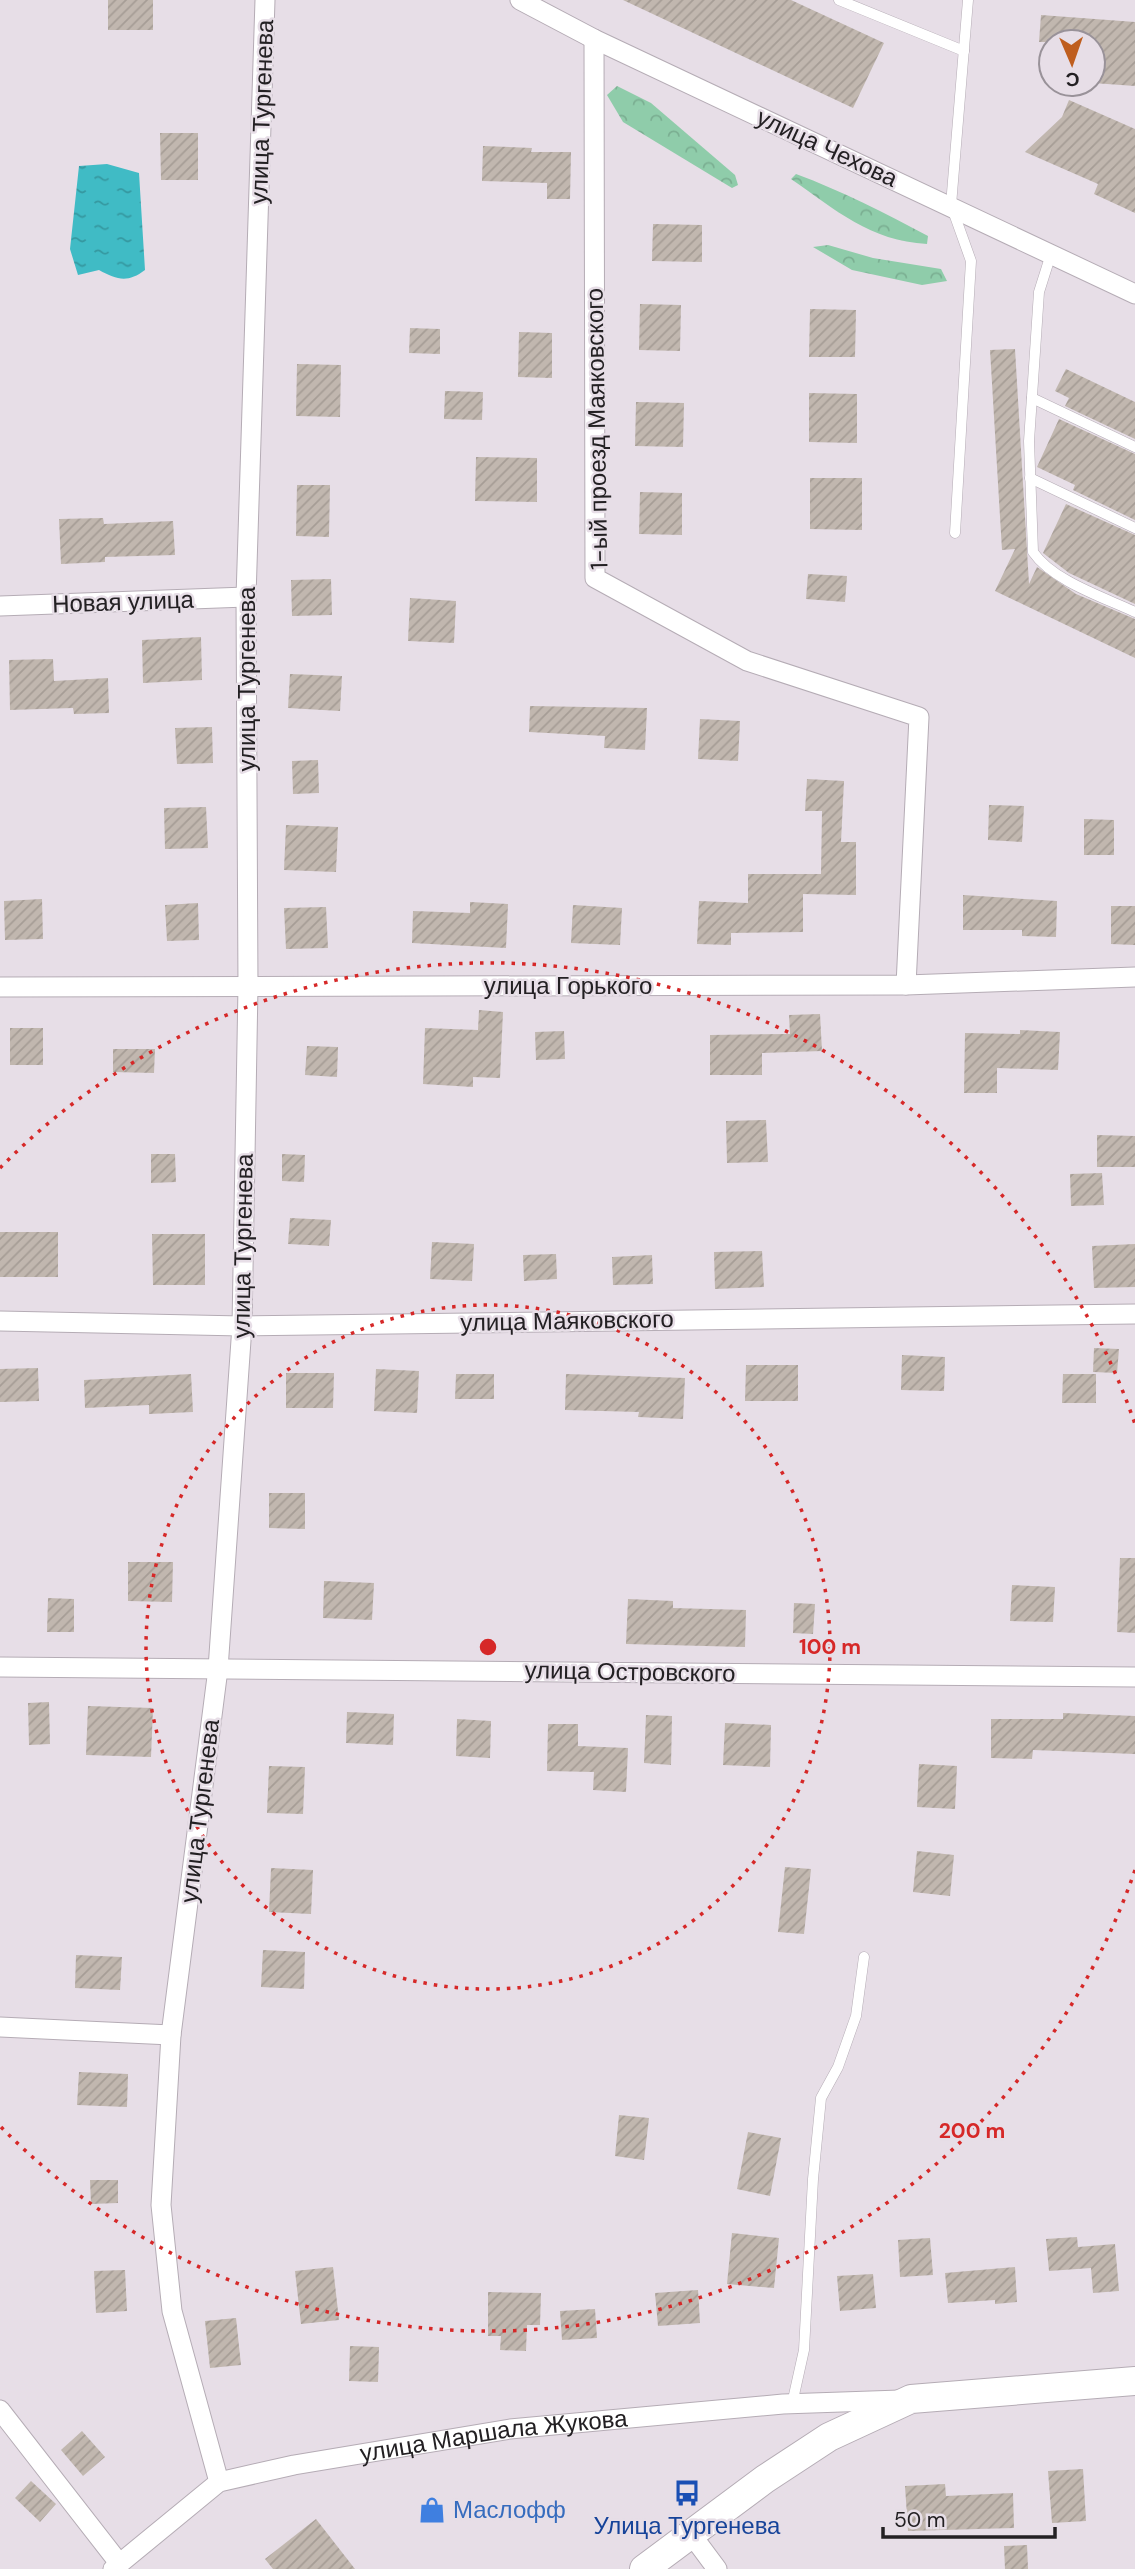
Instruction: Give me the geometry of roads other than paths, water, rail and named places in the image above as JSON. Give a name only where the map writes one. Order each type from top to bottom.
[{"type":"main road","name":"улица Маршала Жукова","points":[[644,2569],[765,2479],[829,2437],[911,2399],[1135,2381]]},
{"type":"street","name":"улица Тургенева","points":[[219,2482],[172,2311],[161,2205],[171,2035],[218,1669],[242,1326],[248,986],[246,597],[265,0]]},
{"type":"street","name":"улица Чехова","points":[[520,0],[594,39],[1135,294]]},
{"type":"street","name":"1-ый проезд Маяковского","points":[[594,39],[595,578],[747,661],[919,718],[906,985]]},
{"type":"street","name":"Новая улица","points":[[0,606],[246,597]]},
{"type":"street","name":"улица Горького","points":[[0,987],[906,985],[1135,977]]},
{"type":"street","name":"улица Маяковского","points":[[0,1321],[242,1326],[1135,1314]]},
{"type":"street","name":"улица Островского","points":[[0,1667],[1135,1677]]},
{"type":"street","points":[[0,2027],[171,2035]]},
{"type":"street","name":"улица Маршала Жукова","points":[[116,2566],[219,2482],[294,2465],[510,2430],[792,2404],[911,2399]]},
{"type":"street","points":[[0,2410],[116,2566]]},
{"type":"street","points":[[691,2534],[717,2569]]},
{"type":"lane","points":[[839,0],[964,51]]},
{"type":"lane","points":[[955,533],[971,261],[951,205],[968,0]]},
{"type":"lane","points":[[1051,254],[1038,292],[1028,441],[1033,552],[1041,564],[1055,574],[1135,612]]},
{"type":"lane","points":[[1032,398],[1135,447]]},
{"type":"lane","points":[[1030,478],[1135,528]]},
{"type":"lane","points":[[792,2404],[804,2350],[813,2179],[821,2098],[838,2067],[856,2016],[864,1957]]},
{"type":"water","points":[[107,164],[139,173],[145,270],[133,277],[122,279],[99,270],[78,275],[70,249],[79,166]]},
{"type":"place","name":"Улица Тургенева","points":[[687,2493]]},
{"type":"place","name":"Маслофф","points":[[432,2510]]}]
